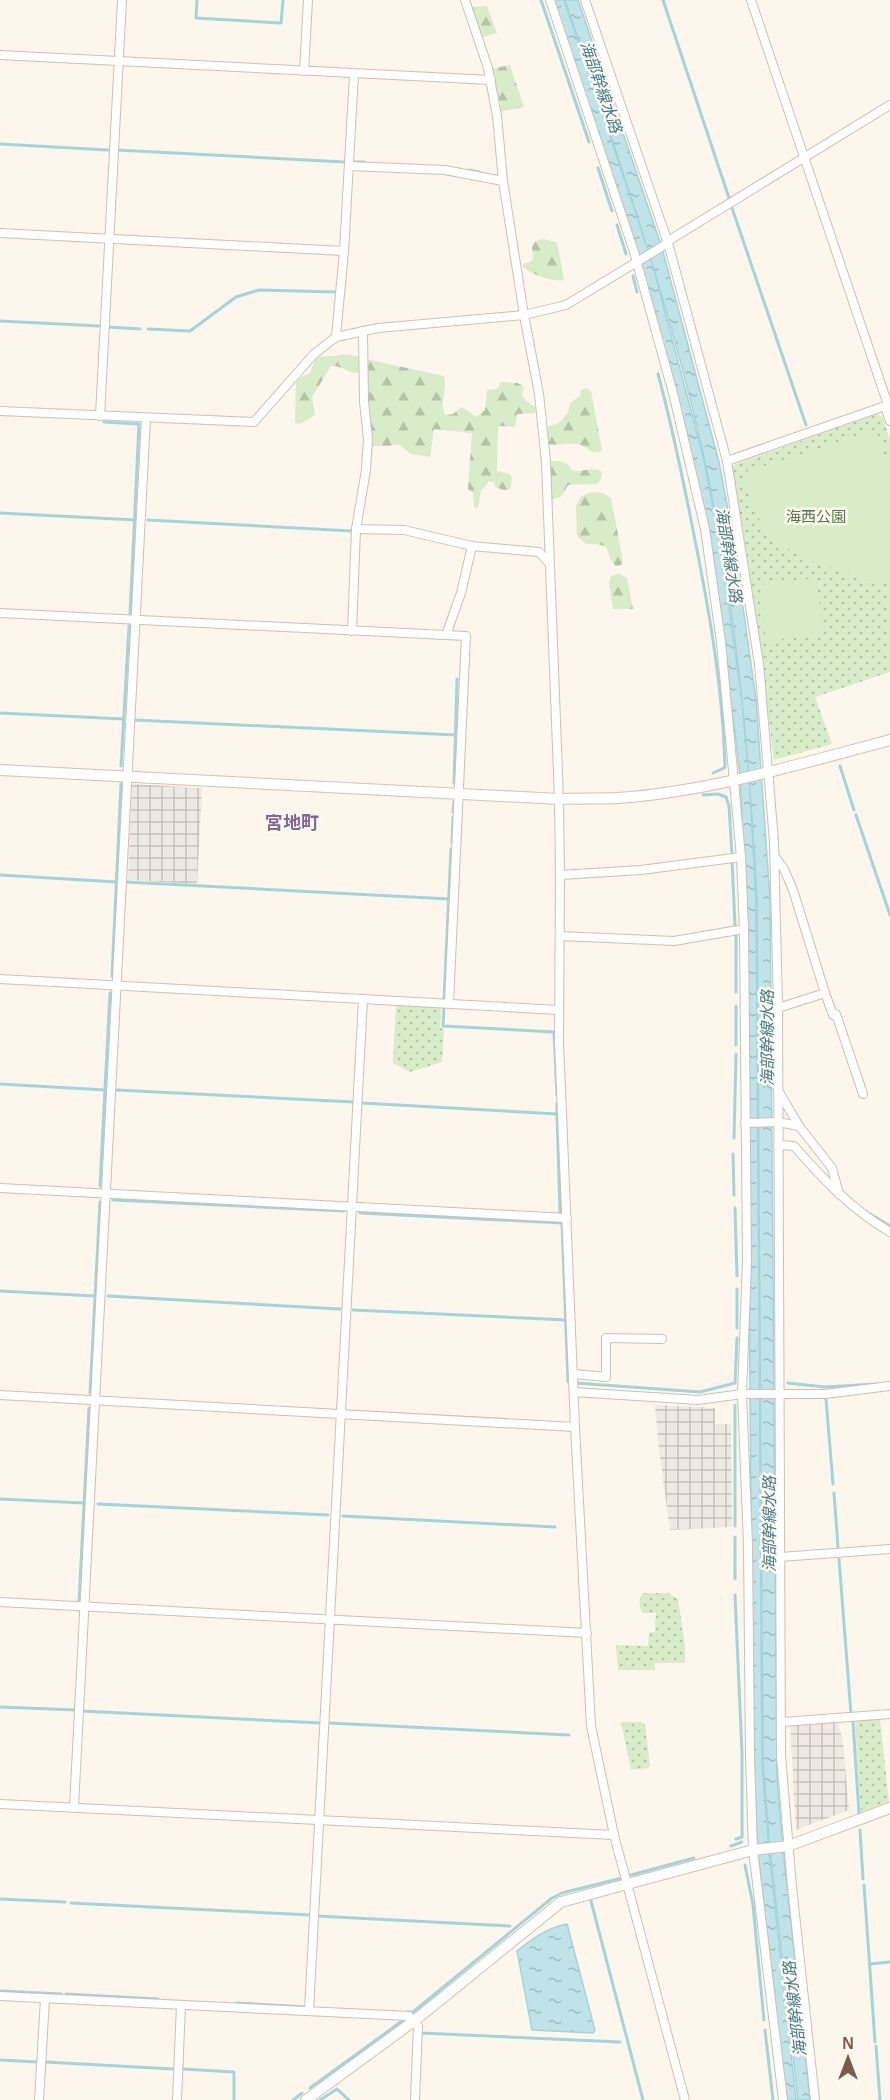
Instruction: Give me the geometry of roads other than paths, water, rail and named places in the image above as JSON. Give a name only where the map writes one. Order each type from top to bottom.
[{"type":"street","points":[[100,416],[122,0]]},
{"type":"street","points":[[304,71],[308,0]]},
{"type":"street","points":[[465,0],[490,80],[497,116],[503,182],[539,394],[546,462],[559,799],[558,1010],[575,1427],[592,1732],[614,1836],[685,2100]]},
{"type":"street","points":[[550,0],[638,261],[687,450],[705,530],[722,642],[736,779],[744,929],[747,1260],[742,1394],[748,1544],[750,1757],[755,1850],[783,2100]]},
{"type":"street","points":[[585,0],[666,243],[728,461],[759,664],[775,857],[778,1008],[776,1122],[782,1756],[785,1846],[815,2100]]},
{"type":"street","points":[[728,461],[888,405],[751,0]]},
{"type":"street","points":[[0,55],[490,80]]},
{"type":"street","points":[[336,338],[344,251],[354,74]]},
{"type":"street","points":[[0,411],[254,422],[314,354],[336,338],[378,327],[524,315],[566,305],[890,105]]},
{"type":"street","points":[[348,166],[445,170],[503,182]]},
{"type":"street","points":[[0,233],[344,251]]},
{"type":"street","points":[[352,631],[356,529],[366,470],[368,439],[363,402],[363,331]]},
{"type":"street","points":[[885,406],[890,421]]},
{"type":"street","points":[[74,1808],[146,418]]},
{"type":"street","points":[[356,529],[404,530],[472,546],[539,552],[549,563]]},
{"type":"street","points":[[539,552],[548,538]]},
{"type":"street","points":[[446,635],[461,593],[472,546]]},
{"type":"street","points":[[0,613],[466,636],[449,1003]]},
{"type":"street","points":[[0,770],[559,799],[619,798],[736,779],[890,740]]},
{"type":"street","points":[[560,875],[641,870],[741,857]]},
{"type":"street","points":[[775,857],[784,869],[793,890],[825,993],[833,1015],[836,1014],[862,1094]]},
{"type":"street","points":[[560,936],[674,941],[744,929]]},
{"type":"street","points":[[0,979],[558,1010]]},
{"type":"street","points":[[778,1008],[825,993]]},
{"type":"street","points":[[309,2011],[363,999]]},
{"type":"street","points":[[778,1090],[799,1126],[832,1168],[839,1195]]},
{"type":"street","points":[[746,1123],[776,1122],[799,1126]]},
{"type":"street","points":[[778,1145],[794,1146],[851,1206],[890,1232]]},
{"type":"street","points":[[0,1188],[567,1218]]},
{"type":"street","points":[[574,1374],[606,1377],[606,1338],[662,1339]]},
{"type":"street","points":[[574,1392],[698,1400],[742,1394],[825,1394],[890,1386]]},
{"type":"street","points":[[0,1395],[575,1427]]},
{"type":"street","points":[[780,1557],[890,1549]]},
{"type":"street","points":[[0,1602],[586,1633]]},
{"type":"street","points":[[782,1722],[890,1714]]},
{"type":"street","points":[[0,1803],[614,1836]]},
{"type":"street","points":[[306,2100],[414,2021],[555,1905],[571,1898],[755,1850],[785,1846],[890,1808]]},
{"type":"street","points":[[0,1996],[409,2016],[418,2026],[415,2100]]},
{"type":"street","points":[[39,2100],[45,1999]]},
{"type":"street","points":[[177,2100],[181,2005]]},
{"type":"water","points":[[553,0],[564,0],[650,255],[704,460],[719,538],[742,700],[749,772],[756,899],[762,1762],[769,1851],[796,2100],[786,2100],[758,1852],[753,1757],[746,901],[740,774],[708,534],[693,460],[640,261]]},
{"type":"water","name":"海部幹線水路","points":[[565,0],[578,0],[662,248],[719,462],[733,536],[756,699],[770,899],[777,1779],[810,2100],[798,2100],[770,1850],[763,1762],[757,899],[740,679],[716,516],[691,403],[641,229]]},
{"type":"water","points":[[567,1924],[595,2030],[593,2033],[532,2030],[517,1951],[540,1934]]},
{"type":"waterway","points":[[197,0],[196,18],[281,23],[283,0]]},
{"type":"waterway","points":[[541,0],[589,142]]},
{"type":"waterway","points":[[663,0],[729,198]]},
{"type":"waterway","points":[[0,144],[108,150]]},
{"type":"waterway","points":[[117,150],[344,162]]},
{"type":"waterway","points":[[354,162],[364,162]]},
{"type":"waterway","points":[[598,168],[612,211]]},
{"type":"waterway","points":[[469,170],[479,172]]},
{"type":"waterway","points":[[732,208],[806,425]]},
{"type":"waterway","points":[[617,225],[626,254]]},
{"type":"waterway","points":[[633,276],[637,292]]},
{"type":"waterway","points":[[148,329],[190,331],[236,297],[259,290],[336,292]]},
{"type":"waterway","points":[[0,321],[99,326]]},
{"type":"waterway","points":[[108,327],[140,329]]},
{"type":"waterway","points":[[658,374],[687,498],[715,653],[722,710],[725,767],[713,773]]},
{"type":"waterway","points":[[104,422],[139,424],[130,614]]},
{"type":"waterway","points":[[0,513],[136,520]]},
{"type":"waterway","points":[[148,520],[352,531]]},
{"type":"waterway","points":[[121,766],[129,626]]},
{"type":"waterway","points":[[454,783],[457,679]]},
{"type":"waterway","points":[[0,713],[124,719]]},
{"type":"waterway","points":[[134,720],[456,735]]},
{"type":"waterway","points":[[840,766],[854,810]]},
{"type":"waterway","points":[[112,976],[121,784]]},
{"type":"waterway","points":[[703,795],[718,794],[726,797],[729,806],[732,855]]},
{"type":"waterway","points":[[453,812],[454,801]]},
{"type":"waterway","points":[[856,815],[890,915]]},
{"type":"waterway","points":[[452,842],[453,817]]},
{"type":"waterway","points":[[444,999],[451,849]]},
{"type":"waterway","points":[[732,861],[735,925]]},
{"type":"waterway","points":[[0,875],[117,882]]},
{"type":"waterway","points":[[126,882],[449,899]]},
{"type":"waterway","points":[[736,934],[736,992]]},
{"type":"waterway","points":[[100,1186],[110,993]]},
{"type":"waterway","points":[[736,1006],[736,1045]]},
{"type":"waterway","points":[[444,1007],[443,1026],[554,1032],[557,1095]]},
{"type":"waterway","points":[[734,1138],[736,1054]]},
{"type":"waterway","points":[[0,1084],[105,1090]]},
{"type":"waterway","points":[[117,1090],[354,1102]]},
{"type":"waterway","points":[[362,1103],[557,1114],[560,1214]]},
{"type":"waterway","points":[[557,1103],[557,1113]]},
{"type":"waterway","points":[[733,1154],[734,1195]]},
{"type":"waterway","points":[[113,1200],[344,1211]]},
{"type":"waterway","points":[[90,1393],[100,1202]]},
{"type":"waterway","points":[[735,1208],[737,1276]]},
{"type":"waterway","points":[[360,1213],[562,1223],[568,1382],[571,1382]]},
{"type":"waterway","points":[[870,1214],[890,1226]]},
{"type":"waterway","points":[[737,1289],[737,1328]]},
{"type":"waterway","points":[[0,1291],[95,1296]]},
{"type":"waterway","points":[[108,1296],[340,1309]]},
{"type":"waterway","points":[[353,1310],[566,1320]]},
{"type":"waterway","points":[[576,1383],[700,1392],[735,1383],[737,1338]]},
{"type":"waterway","points":[[788,1383],[825,1387],[876,1384]]},
{"type":"waterway","points":[[826,1399],[833,1484]]},
{"type":"waterway","points":[[735,1405],[735,1526]]},
{"type":"waterway","points":[[79,1602],[89,1408]]},
{"type":"waterway","points":[[834,1493],[838,1547]]},
{"type":"waterway","points":[[0,1499],[84,1503]]},
{"type":"waterway","points":[[98,1504],[328,1515]]},
{"type":"waterway","points":[[343,1516],[555,1527]]},
{"type":"waterway","points":[[735,1537],[735,1579]]},
{"type":"waterway","points":[[839,1559],[851,1714]]},
{"type":"waterway","points":[[735,1595],[742,1753],[742,1837],[736,1839]]},
{"type":"waterway","points":[[0,1707],[76,1710]]},
{"type":"waterway","points":[[82,1711],[321,1723]]},
{"type":"waterway","points":[[853,1722],[859,1813]]},
{"type":"waterway","points":[[329,1723],[569,1735]]},
{"type":"waterway","points":[[860,1830],[863,1879]]},
{"type":"waterway","points":[[731,1846],[742,1842]]},
{"type":"waterway","points":[[631,1875],[694,1858]]},
{"type":"waterway","points":[[745,1865],[753,1905],[764,2020]]},
{"type":"waterway","points":[[407,2012],[413,2012],[552,1898],[562,1893],[622,1878]]},
{"type":"waterway","points":[[864,1885],[875,2042]]},
{"type":"waterway","points":[[0,1899],[65,1902]]},
{"type":"waterway","points":[[591,1901],[643,2100]]},
{"type":"waterway","points":[[71,1903],[311,1915]]},
{"type":"waterway","points":[[316,1916],[510,1926]]},
{"type":"waterway","points":[[870,1964],[890,1962]]},
{"type":"waterway","points":[[0,1991],[61,1994]]},
{"type":"waterway","points":[[66,1994],[158,1999]]},
{"type":"waterway","points":[[237,2003],[307,2007]]},
{"type":"waterway","points":[[310,2088],[402,2021]]},
{"type":"waterway","points":[[765,2030],[773,2100]]},
{"type":"waterway","points":[[421,2036],[421,2033],[620,2042]]},
{"type":"waterway","points":[[876,2046],[880,2100]]},
{"type":"waterway","points":[[0,2060],[38,2062]]},
{"type":"waterway","points":[[45,2062],[173,2069]]},
{"type":"waterway","points":[[183,2069],[234,2072],[234,2100]]},
{"type":"waterway","points":[[320,2100],[337,2089],[349,2100]]},
{"type":"waterway","points":[[293,2100],[302,2093]]},
{"type":"district","name":"宮地町","points":[[292,823]]},
{"type":"park label","name":"海西公園","points":[[816,516]]}]
